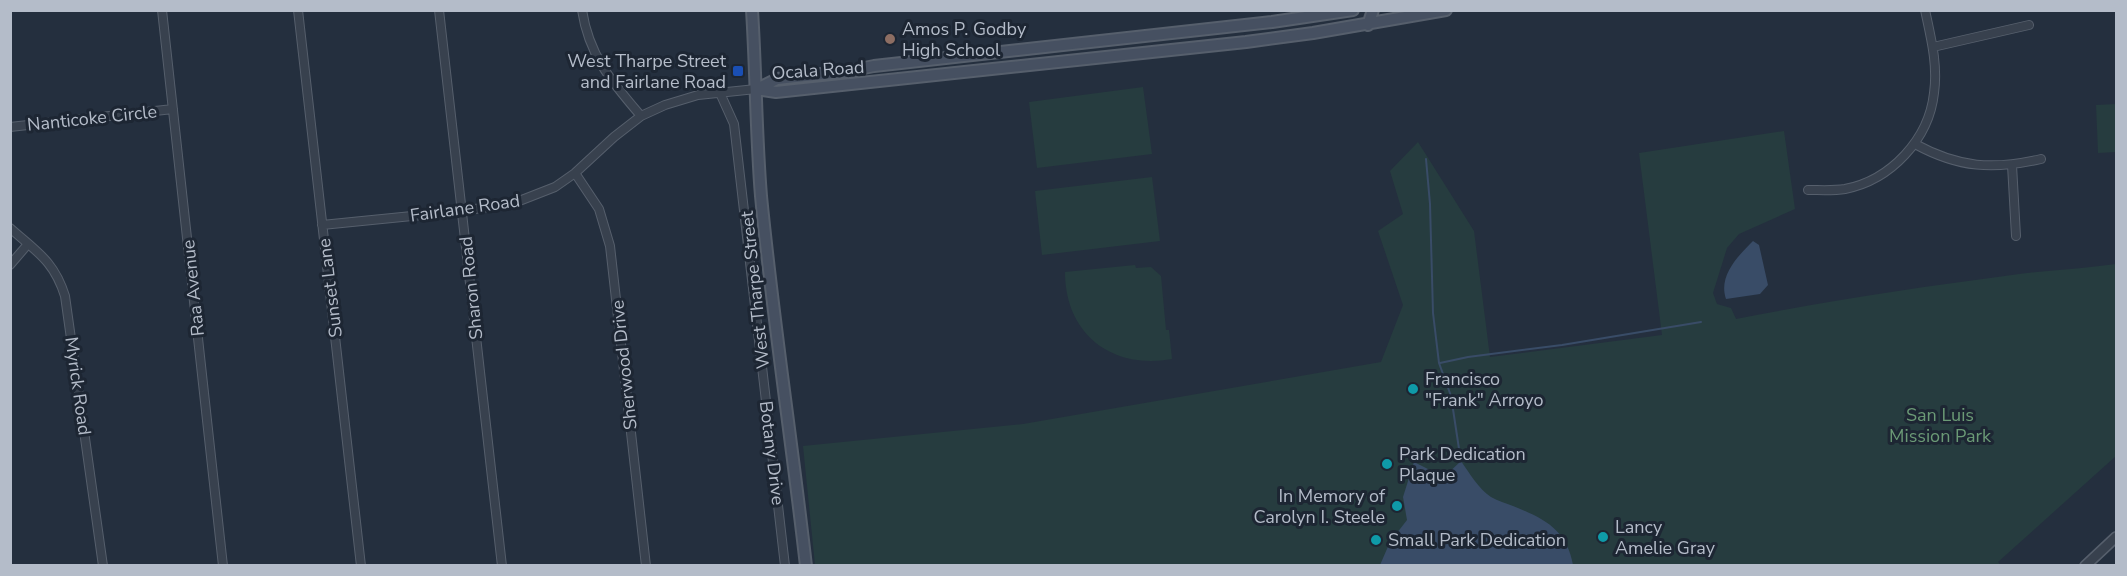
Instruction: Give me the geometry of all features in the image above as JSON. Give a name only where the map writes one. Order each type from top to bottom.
[{"type":"main road","name":"West Tharpe Street","points":[[752,10],[761,194],[774,321],[795,467],[806,566]]},
{"type":"main road","name":"Ocala Road","points":[[756,89],[777,79],[936,59],[1244,26],[1353,10]]},
{"type":"main road","points":[[1368,25],[1373,10]]},
{"type":"main road","name":"Ocala Road","points":[[756,89],[776,93],[1246,42],[1368,25],[1446,10]]},
{"type":"main road","points":[[1244,26],[1246,42]]},
{"type":"main road","points":[[1223,28],[1225,44]]},
{"type":"main road","points":[[936,59],[938,75]]},
{"type":"street","name":"Raa Avenue","points":[[162,10],[223,566]]},
{"type":"street","name":"Sunset Lane","points":[[298,10],[361,566]]},
{"type":"street","name":"Sharon Road","points":[[439,10],[502,566]]},
{"type":"street","points":[[582,10],[587,35],[601,66],[640,116]]},
{"type":"street","points":[[1808,190],[1844,189],[1860,184],[1885,172],[1915,144],[1927,122],[1934,94],[1933,47],[1925,10]]},
{"type":"street","points":[[1933,47],[2029,25]]},
{"type":"street","name":"Fairlane Road","points":[[322,225],[462,211],[531,198],[555,187],[575,174],[640,116],[677,101],[756,89]]},
{"type":"street","name":"Botany Drive","points":[[720,93],[734,123],[785,566]]},
{"type":"street","name":"Nanticoke Circle","points":[[10,127],[172,109]]},
{"type":"street","points":[[1915,144],[1957,162],[1975,165],[2012,165],[2041,159]]},
{"type":"street","points":[[2012,165],[2016,236]]},
{"type":"street","name":"Sherwood Drive","points":[[575,174],[599,209],[610,246],[646,566]]},
{"type":"street","name":"Myrick Road","points":[[10,228],[40,252],[52,266],[65,296],[103,566]]},
{"type":"street","points":[[10,265],[28,244]]},
{"type":"street","points":[[2085,566],[2116,537]]},
{"type":"green space","points":[[1143,87],[1152,154],[1037,168],[1029,102]]},
{"type":"green space","points":[[2116,104],[2116,152],[2098,153],[2096,105]]},
{"type":"green space","name":"San Luis Mission Park","points":[[1784,131],[1795,209],[1739,234],[1727,248],[1713,293],[1717,304],[1731,308],[1736,319],[1943,284],[2116,264],[2116,456],[1998,562],[2001,565],[815,565],[803,446],[1023,424],[1381,362],[1403,305],[1378,231],[1403,214],[1390,171],[1418,142],[1474,231],[1490,357],[1662,335],[1639,153]]},
{"type":"green space","points":[[1152,177],[1160,241],[1042,255],[1035,191]]},
{"type":"green space","points":[[1135,265],[1136,268],[1151,267],[1161,276],[1166,330],[1169,330],[1172,359],[1150,361],[1130,359],[1112,353],[1096,343],[1083,330],[1073,313],[1067,294],[1065,272]]},
{"type":"water","points":[[1753,241],[1759,245],[1768,285],[1760,294],[1726,299],[1724,291],[1727,274]]},
{"type":"water","points":[[1461,461],[1478,485],[1491,497],[1535,516],[1553,527],[1566,543],[1573,565],[1380,565],[1390,542],[1407,520],[1403,497],[1414,462],[1444,477]]},
{"type":"waterway","points":[[1426,159],[1430,204],[1433,313],[1439,363],[1451,396],[1461,462]]},
{"type":"waterway","points":[[1440,363],[1701,322]]},
{"type":"place","name":"Amos P. Godby High School","points":[[890,39]]},
{"type":"place","name":"West Tharpe Street and Fairlane Road","points":[[738,71]]},
{"type":"place","name":"Francisco \"Frank\" Arroyo","points":[[1413,389]]},
{"type":"place","name":"Park Dedication Plaque","points":[[1387,464]]},
{"type":"place","name":"In Memory of Carolyn I. Steele","points":[[1397,506]]},
{"type":"place","name":"Lancy Amelie Gray","points":[[1603,537]]},
{"type":"place","name":"Small Park Dedication","points":[[1376,540]]}]
